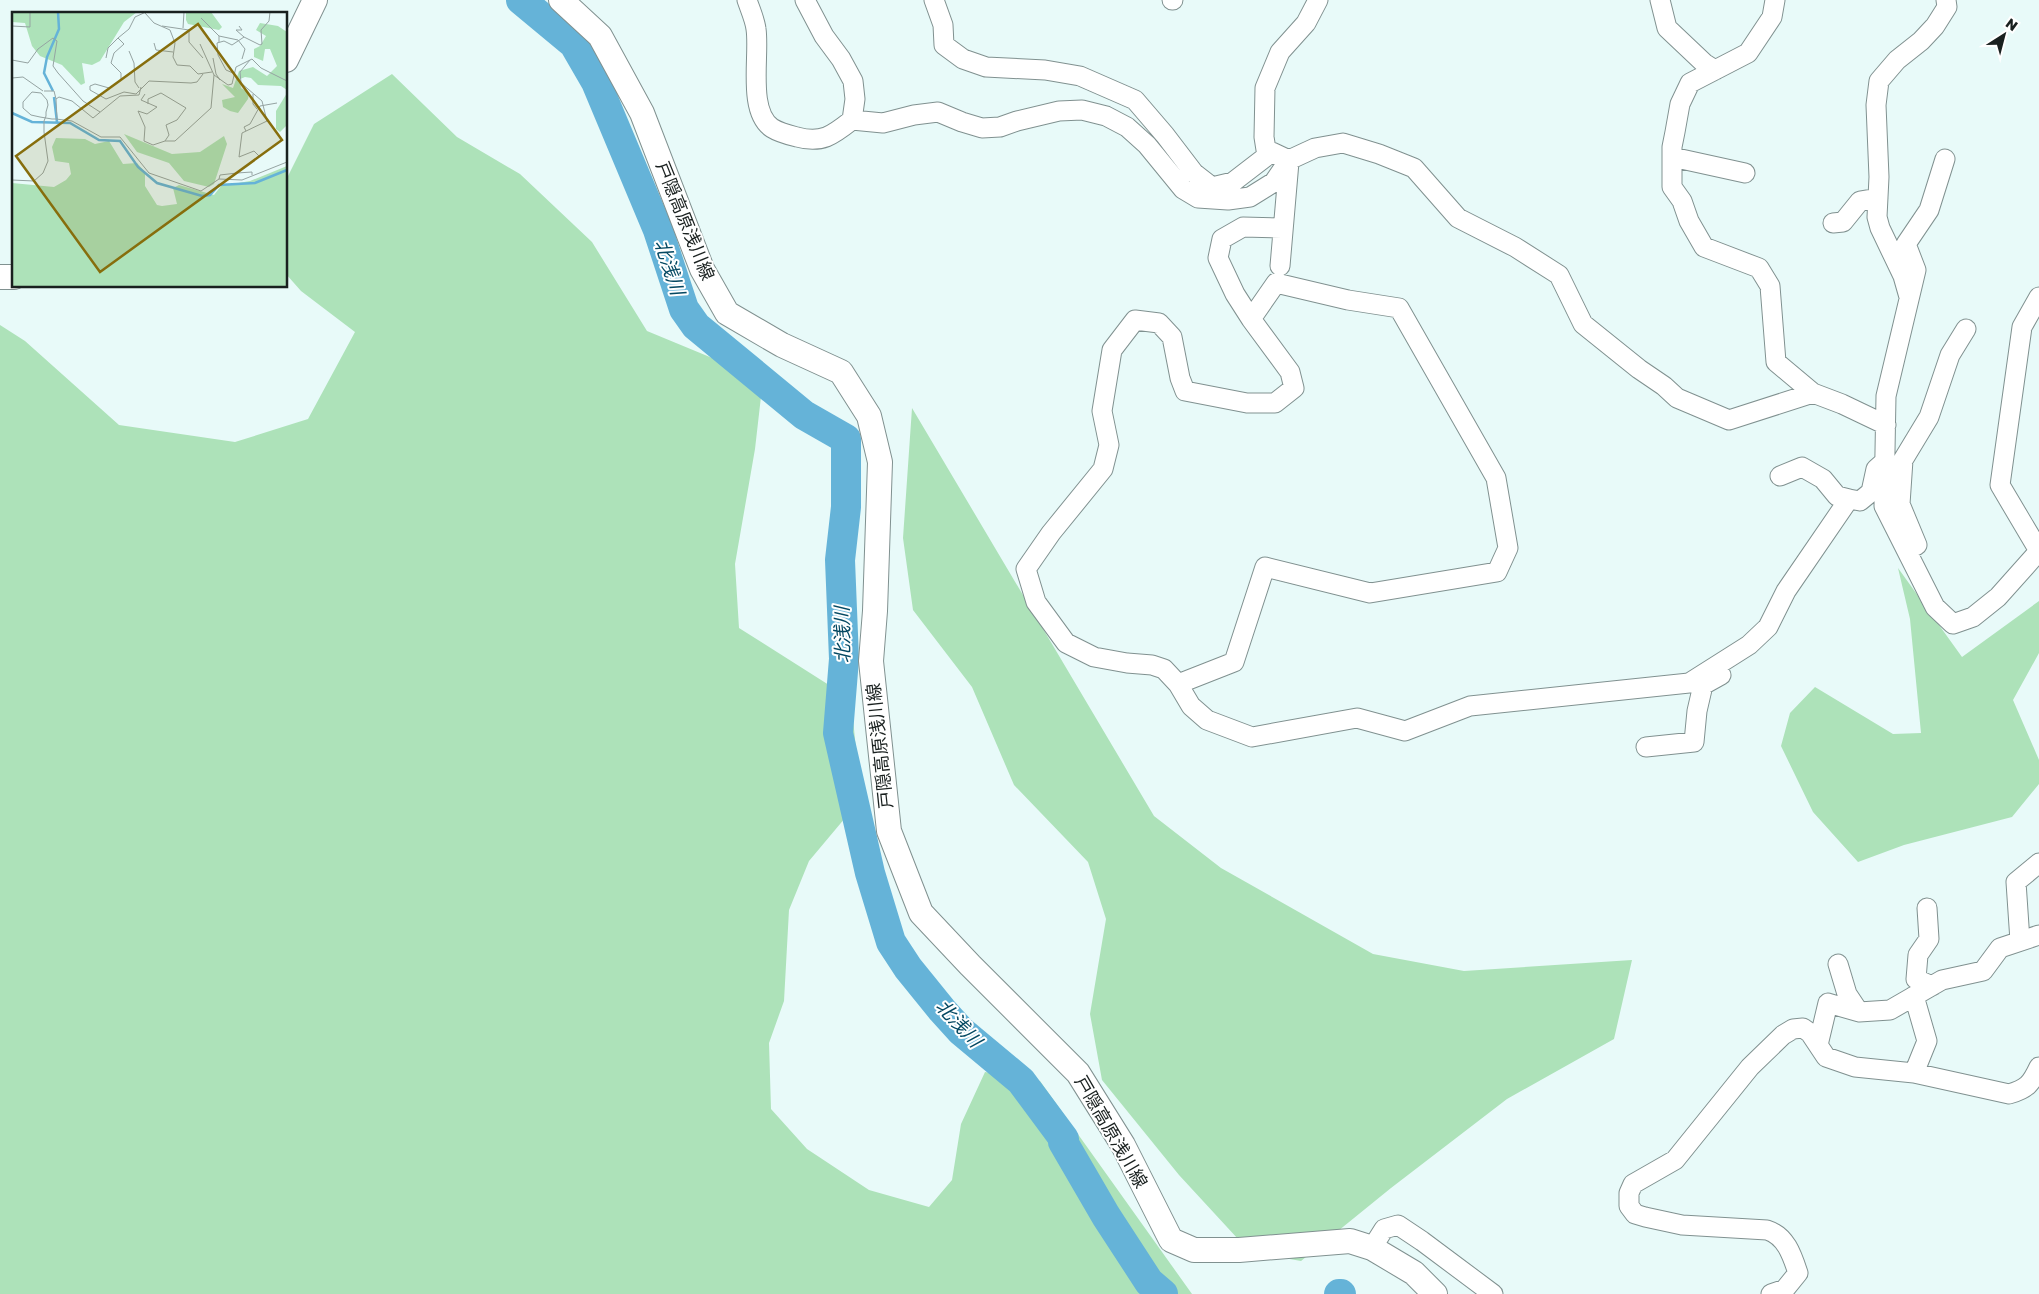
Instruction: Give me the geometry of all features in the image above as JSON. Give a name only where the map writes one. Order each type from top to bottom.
[{"type":"main road","points":[[288,56],[315,0]]},
{"type":"main road","name":"戸隠高原浅川線","points":[[561,0],[600,36],[642,113],[702,270],[727,313],[782,345],[841,372],[869,416],[880,462],[875,611],[871,661],[889,831],[921,913],[1078,1073],[1123,1145],[1171,1240],[1194,1250],[1247,1250],[1350,1241],[1372,1248],[1414,1273],[1435,1294]]},
{"type":"street","points":[[747,0],[756,28],[757,100],[761,114],[770,127],[783,133],[809,140],[824,138],[835,134],[852,120],[883,123],[914,115],[938,112],[982,128],[1000,128],[1017,121],[1060,111],[1082,110],[1106,116],[1127,127],[1147,145],[1183,189],[1198,198],[1228,200],[1250,197],[1274,182],[1289,160],[1315,148],[1343,143],[1379,154],[1414,168],[1458,218],[1515,247],[1559,275],[1584,324],[1677,398],[1729,420],[1813,393]]},
{"type":"street","points":[[805,0],[824,36],[841,59],[853,82],[852,120]]},
{"type":"street","points":[[934,0],[943,25],[944,45],[963,59],[986,67],[1045,70],[1080,76],[1135,100],[1194,173],[1212,186],[1233,182],[1272,152],[1289,160]]},
{"type":"street","points":[[1267,156],[1264,138],[1265,88],[1280,52],[1306,23],[1318,0]]},
{"type":"street","points":[[1660,0],[1667,28],[1714,70]]},
{"type":"street","points":[[1775,0],[1772,17],[1748,52],[1690,83],[1680,104],[1672,157],[1672,187],[1682,201],[1689,221],[1704,247],[1760,268],[1770,286],[1776,362],[1813,393],[1842,404],[1886,426]]},
{"type":"street","points":[[1909,299],[1903,276],[1880,228],[1877,217],[1876,105],[1879,82],[1897,60],[1921,41],[1935,26],[1947,7],[1946,0]]},
{"type":"street","points":[[1672,157],[1745,173]]},
{"type":"street","points":[[1945,159],[1930,210],[1906,244],[1916,270],[1886,396],[1884,506],[1935,607],[1953,624],[1973,617],[1998,597],[2038,553],[2000,485],[2022,327],[2039,297]]},
{"type":"street","points":[[1280,266],[1289,160]]},
{"type":"street","points":[[1833,224],[1843,222],[1860,202],[1878,198]]},
{"type":"street","points":[[1282,228],[1243,227],[1222,239],[1218,258],[1235,294],[1290,372],[1294,388],[1275,403],[1247,403],[1185,391],[1180,378],[1172,337],[1159,323],[1135,320],[1112,350],[1102,411],[1109,445],[1103,469],[1051,533],[1026,569],[1036,602],[1066,643],[1094,657],[1152,665],[1164,669],[1178,684],[1191,706],[1207,720],[1252,737],[1357,718],[1405,731],[1470,706],[1689,682],[1750,645],[1768,627],[1786,591],[1849,499]]},
{"type":"street","points":[[1178,684],[1234,662],[1265,567],[1370,593],[1497,572],[1508,548],[1496,478],[1399,308],[1348,300],[1276,283],[1251,319]]},
{"type":"street","points":[[1906,550],[1916,546],[1900,504],[1903,460],[1929,417],[1950,355],[1966,329]]},
{"type":"street","points":[[1780,476],[1802,467],[1823,479],[1836,496],[1860,501],[1871,492],[1876,469],[1885,461]]},
{"type":"street","points":[[1646,747],[1694,742],[1697,711],[1703,686],[1756,654],[1755,639]]},
{"type":"street","points":[[1818,1045],[1828,1003],[1859,1012],[1890,1010],[1942,980],[1983,971],[2000,948],[2033,941],[2016,882],[2039,863]]},
{"type":"street","points":[[1926,908],[1930,939],[1918,955],[1916,979],[1932,986]]},
{"type":"street","points":[[1838,964],[1847,994],[1859,1012]]},
{"type":"street","points":[[1914,996],[1927,1041],[1914,1074]]},
{"type":"street","points":[[1771,1294],[1785,1289],[1798,1273],[1791,1254],[1783,1240],[1776,1233],[1767,1230],[1682,1224],[1645,1217],[1635,1214],[1629,1206],[1629,1193],[1633,1184],[1674,1160],[1750,1067],[1783,1035],[1792,1029],[1803,1028],[1810,1033],[1826,1057],[1855,1067],[1914,1074],[2009,1094],[2022,1091],[2032,1082],[2039,1067]]},
{"type":"street","points":[[1372,1248],[1384,1229],[1398,1226],[1422,1241],[1494,1294]]},
{"type":"green space","points":[[392,74],[457,137],[520,174],[592,242],[647,331],[763,379],[755,449],[735,564],[739,628],[851,699],[861,799],[809,861],[789,910],[784,1001],[769,1043],[771,1109],[807,1149],[869,1190],[929,1207],[952,1180],[961,1124],[985,1072],[1040,1081],[1192,1294],[0,1294],[0,325],[25,341],[119,425],[235,442],[308,419],[355,332],[301,291],[288,276],[288,176],[314,124]]},
{"type":"green space","points":[[912,408],[1154,816],[1221,868],[1373,954],[1464,971],[1632,960],[1614,1039],[1507,1099],[1391,1188],[1301,1261],[1250,1252],[1179,1175],[1102,1080],[1090,1014],[1106,919],[1088,862],[1014,785],[972,687],[913,610],[903,538]]},
{"type":"green space","points":[[1898,568],[1962,657],[2039,601],[2039,653],[2013,700],[2039,760],[2039,784],[2012,817],[1904,845],[1858,862],[1813,812],[1781,746],[1790,713],[1815,687],[1893,734],[1921,733],[1910,619]]},
{"type":"waterway","name":"北浅川","points":[[521,0],[574,44],[596,82],[658,230],[684,309],[696,326],[804,415],[846,439],[846,507],[840,560],[844,659],[838,733],[870,873],[891,942],[908,968],[961,1031],[1021,1081],[1064,1139],[1063,1142],[1106,1216],[1149,1282],[1163,1294]]}]
